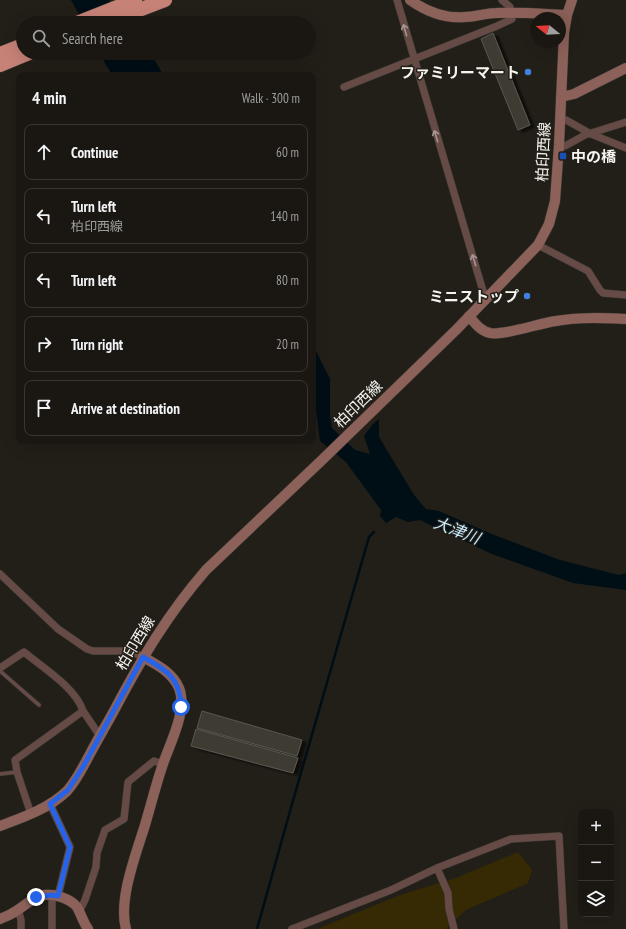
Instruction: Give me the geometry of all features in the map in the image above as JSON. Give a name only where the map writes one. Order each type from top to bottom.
[{"type":"highway","points":[[98,16],[137,3],[165,0]]},
{"type":"highway","points":[[116,16],[137,3]]},
{"type":"highway","points":[[0,54],[16,48]]},
{"type":"highway","points":[[0,65],[16,58]]},
{"type":"main road","points":[[410,0],[433,13],[448,17],[466,17],[490,13],[568,15]]},
{"type":"main road","name":"柏印西線","points":[[0,826],[31,814],[50,804],[68,790],[100,736],[143,657],[171,614],[192,586],[206,570],[322,460],[469,316],[538,245],[549,224],[555,201],[564,33],[572,0]]},
{"type":"main road","points":[[561,97],[574,94],[626,68]]},
{"type":"main road","points":[[469,316],[478,327],[484,331],[497,333],[558,320],[604,318],[626,319]]},
{"type":"main road","points":[[126,929],[124,913],[128,884],[163,764],[179,716],[181,698],[178,686],[170,674],[143,657]]},
{"type":"main road","points":[[0,919],[12,914],[36,897],[55,896],[70,901],[79,912],[88,929]]},
{"type":"street","points":[[397,0],[483,291],[487,296]]},
{"type":"street","points":[[344,87],[512,19],[510,6],[502,0]]},
{"type":"street","points":[[560,120],[566,120],[591,134],[626,146]]},
{"type":"street","points":[[559,145],[565,146],[573,140],[626,122]]},
{"type":"street","points":[[538,245],[588,271],[603,293],[626,295]]},
{"type":"street","points":[[0,574],[58,629],[87,649],[94,651],[125,650],[143,657]]},
{"type":"street","points":[[0,670],[24,652],[65,686],[81,706],[100,736]]},
{"type":"street","points":[[31,814],[17,772],[15,760],[83,711]]},
{"type":"street","points":[[79,912],[85,900],[96,867],[97,853],[105,830],[124,819],[128,782],[154,762],[163,764]]},
{"type":"street","points":[[50,804],[70,847],[55,896],[52,929]]},
{"type":"street","points":[[292,929],[391,890],[436,868],[511,839],[558,836],[564,929]]},
{"type":"street","points":[[436,868],[448,893],[449,909],[454,929]]},
{"type":"street","points":[[18,910],[21,920],[21,929]]},
{"type":"lane","points":[[0,670],[39,705]]},
{"type":"lane","points":[[0,774],[17,772]]},
{"type":"shaded area","points":[[518,852],[532,870],[528,883],[466,910],[446,929],[317,929],[400,895],[456,878]]},
{"type":"water","points":[[71,0],[109,0],[117,16],[80,16]]},
{"type":"water","points":[[103,60],[155,60],[161,72],[110,72]]},
{"type":"water","name":"大津川","points":[[316,351],[330,379],[330,415],[332,428],[355,450],[370,454],[364,436],[372,425],[379,419],[379,437],[414,495],[426,509],[439,511],[494,535],[560,560],[619,575],[626,573],[626,590],[573,583],[492,554],[420,520],[408,522],[396,517],[386,523],[380,516],[381,510],[346,462],[320,441],[316,411]]},
{"type":"building","points":[[493,33],[530,125],[518,130],[481,39]]},
{"type":"building","points":[[202,711],[302,740],[297,756],[197,728]]},
{"type":"building","points":[[196,729],[298,758],[293,773],[191,746]]},
{"type":"waterway","points":[[257,929],[369,537],[374,532]]},
{"type":"place","name":"ファミリーマート","points":[[528,72]]},
{"type":"place","name":"中の橋","points":[[563,156]]},
{"type":"place","name":"ミニストップ","points":[[527,296]]},
{"type":"route","points":[[36,897],[52,895],[58,896],[70,847],[50,804],[68,790],[83,767],[143,657],[170,674],[176,682],[179,690],[181,707]]}]
